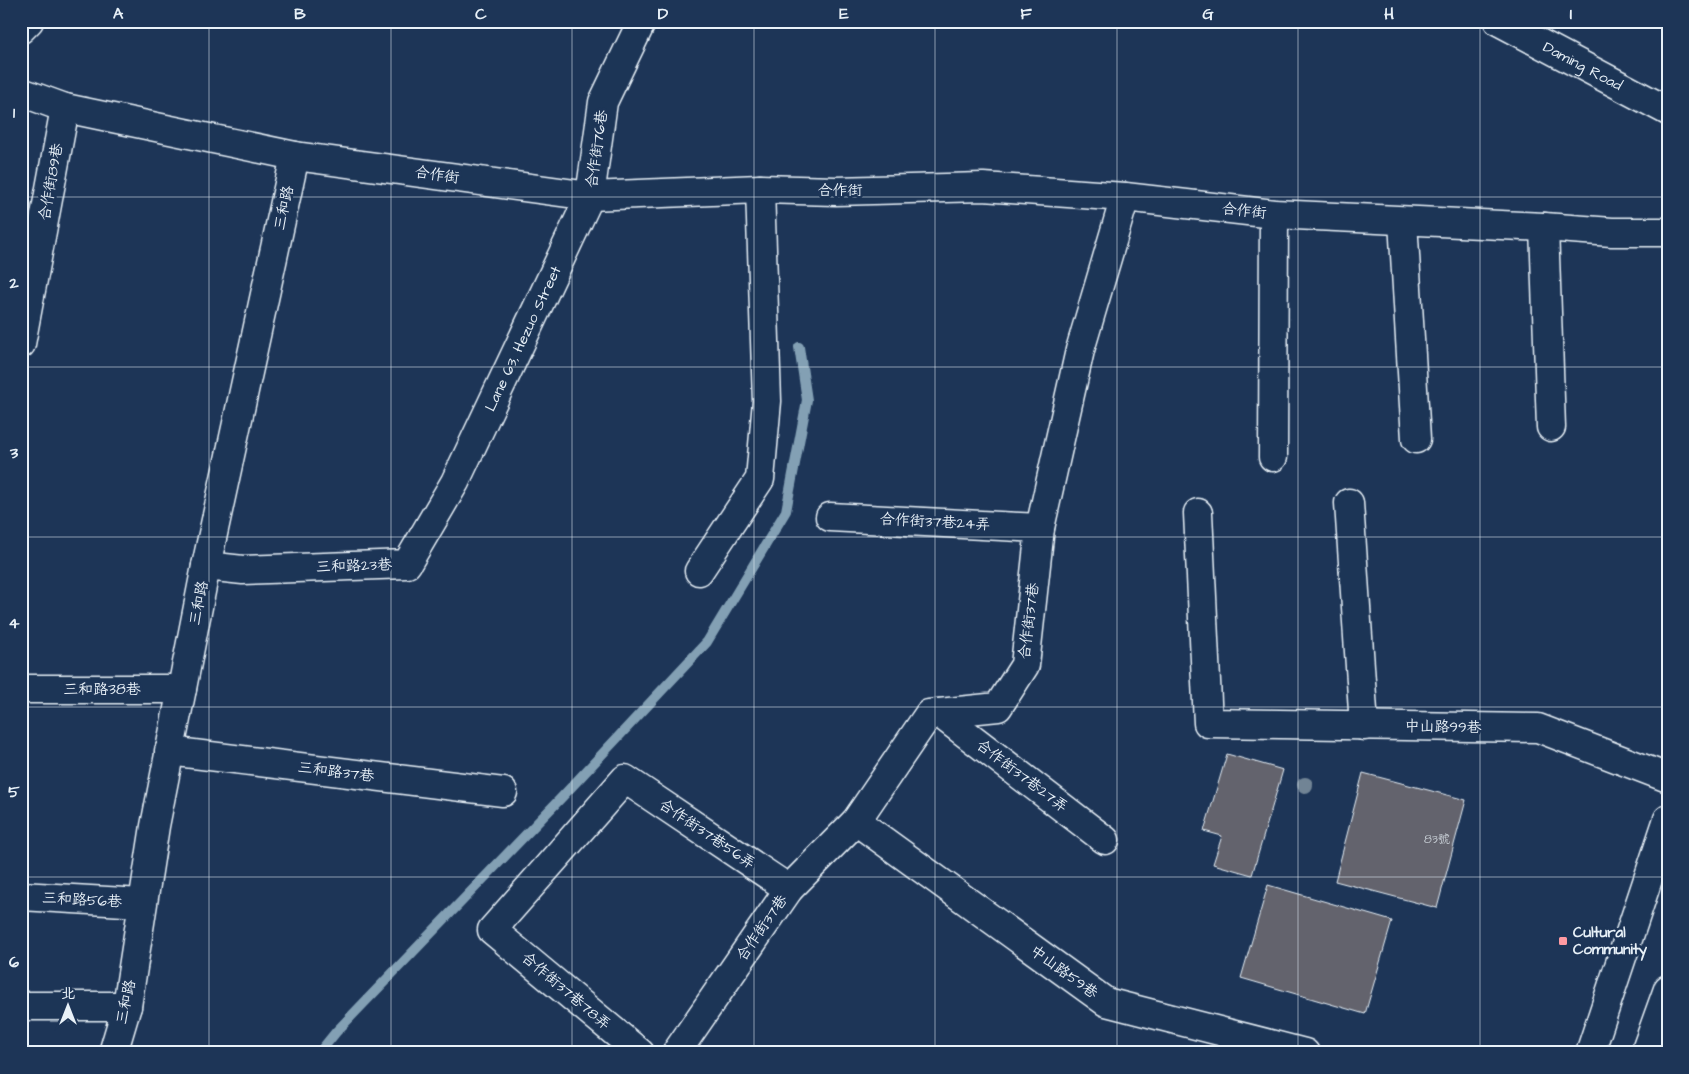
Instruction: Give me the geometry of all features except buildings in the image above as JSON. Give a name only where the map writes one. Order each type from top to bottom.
[{"type":"street","points":[[21,29],[28,21]]},
{"type":"street","name":"合作街76巷","points":[[590,196],[603,102],[642,21]]},
{"type":"street","name":"Daming Road","points":[[1498,21],[1668,111]]},
{"type":"street","name":"合作街","points":[[21,92],[64,108],[296,156],[590,196],[760,189],[836,191],[983,188],[1125,197],[1274,214],[1612,232],[1668,232]]},
{"type":"street","name":"合作街89巷","points":[[21,344],[64,108]]},
{"type":"street","name":"三和路","points":[[113,1053],[128,1006],[155,826],[206,566],[296,156]]},
{"type":"street","points":[[699,571],[760,480],[767,401],[760,189]]},
{"type":"street","name":"Lane 63, Hezuo Street","points":[[455,482],[590,196]]},
{"type":"street","name":"合作街37巷","points":[[676,1053],[789,889],[856,821],[929,714],[998,706],[1025,665],[1040,528],[1080,350],[1125,197]]},
{"type":"street","points":[[1274,214],[1274,457]]},
{"type":"street","points":[[1403,221],[1416,439]]},
{"type":"street","points":[[1544,227],[1551,427]]},
{"type":"street","name":"三和路23巷","points":[[206,566],[243,570],[407,564],[455,482]]},
{"type":"street","points":[[1348,503],[1364,726]]},
{"type":"street","name":"中山路99巷","points":[[1198,513],[1208,723],[1538,728],[1668,778]]},
{"type":"street","name":"合作街37巷24弄","points":[[830,517],[1040,528]]},
{"type":"street","name":"三和路38巷","points":[[21,689],[182,689]]},
{"type":"street","name":"合作街37巷27弄","points":[[939,713],[1104,840]]},
{"type":"street","name":"三和路37巷","points":[[169,751],[503,792]]},
{"type":"street","name":"合作街37巷56弄","points":[[492,930],[625,779],[789,889]]},
{"type":"street","points":[[1590,1053],[1668,819]]},
{"type":"street","name":"中山路59巷","points":[[856,821],[1106,1002],[1306,1053]]},
{"type":"street","name":"三和路56巷","points":[[21,896],[142,903]]},
{"type":"street","name":"合作街37巷78弄","points":[[492,930],[640,1053]]},
{"type":"street","points":[[1645,1053],[1668,989]]},
{"type":"street","points":[[21,1006],[128,1006]]},
{"type":"waterway","points":[[319,1053],[336,1032],[562,797],[707,642],[786,511],[807,400],[799,347]]},
{"type":"place","name":"Cultural Community","points":[[1563,941]]}]
